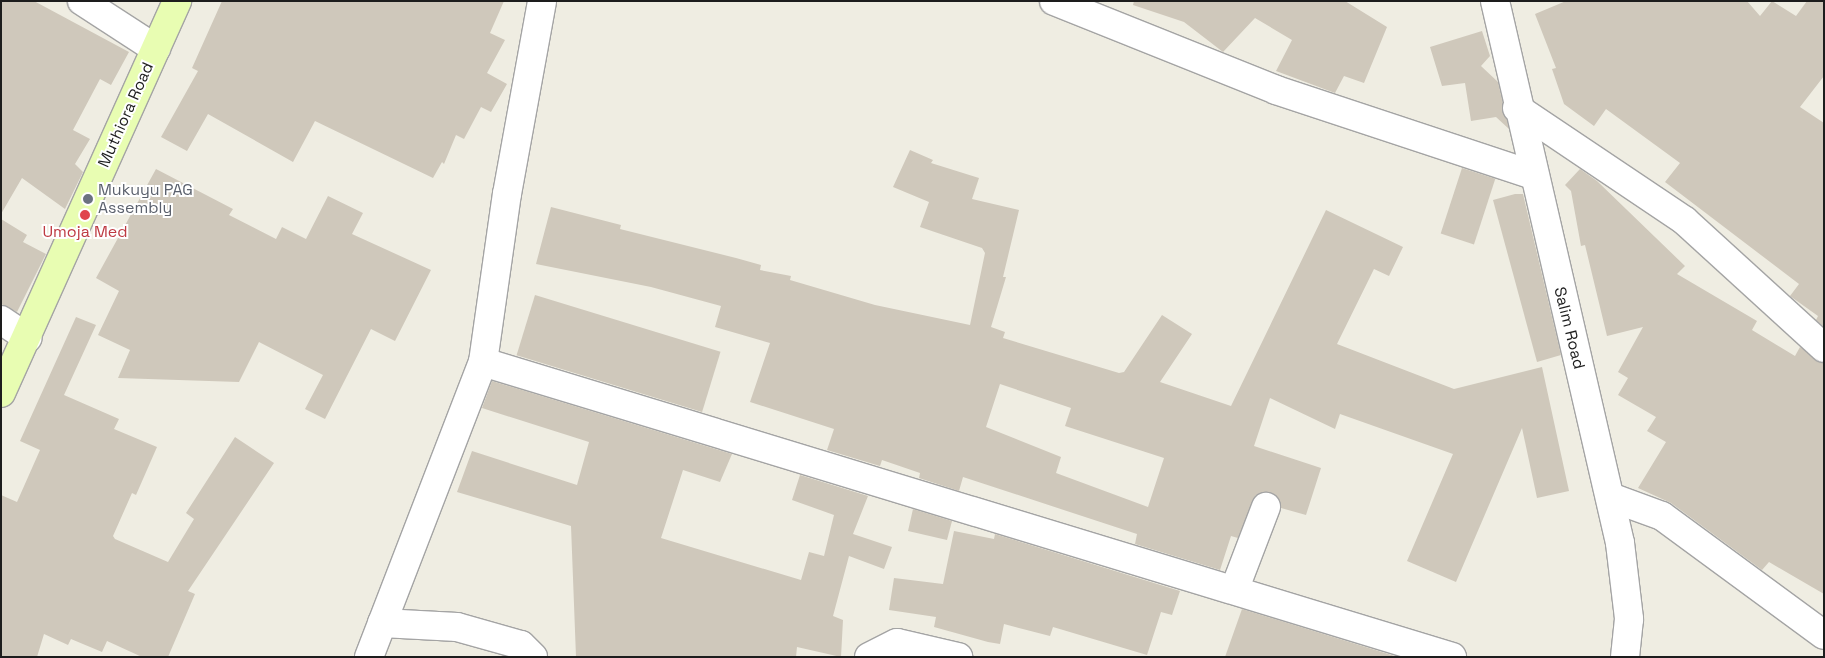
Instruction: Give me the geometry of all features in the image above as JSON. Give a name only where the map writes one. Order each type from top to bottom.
[{"type":"street","points":[[82,1],[156,49]]},
{"type":"street","name":"Muthiora Road","points":[[1,393],[28,338],[177,1]]},
{"type":"street","points":[[369,657],[483,362],[507,194],[542,1]]},
{"type":"street","points":[[1054,1],[1276,90],[1533,175]]},
{"type":"street","name":"Salim Road","points":[[1495,1],[1517,108],[1610,497],[1626,583],[1625,657]]},
{"type":"street","points":[[1517,108],[1685,221],[1824,348]]},
{"type":"street","points":[[1,320],[28,338]]},
{"type":"street","points":[[483,362],[1235,588],[1452,657]]},
{"type":"street","points":[[1610,497],[1662,516],[1824,635]]},
{"type":"street","points":[[1235,588],[1266,507]]},
{"type":"street","points":[[382,623],[457,627],[521,645],[533,657]]},
{"type":"street","points":[[869,657],[897,643],[958,657]]},
{"type":"building","points":[[1,1],[34,1],[129,52],[111,85],[100,79],[73,130],[90,139],[75,164],[83,172],[65,209],[22,178],[1,214]]},
{"type":"building","points":[[222,1],[504,1],[490,33],[505,40],[487,73],[507,84],[491,112],[481,107],[464,139],[456,135],[444,164],[442,162],[433,178],[315,121],[293,162],[208,114],[187,151],[161,137],[198,71],[192,68]]},
{"type":"building","points":[[1134,1],[1345,1],[1387,27],[1364,83],[1344,76],[1335,93],[1276,71],[1292,40],[1255,18],[1223,52],[1184,22],[1133,5]]},
{"type":"building","points":[[1566,1],[1747,1],[1760,16],[1772,1],[1796,16],[1807,1],[1824,1],[1824,76],[1800,107],[1824,123],[1824,327],[1816,320],[1818,316],[1790,296],[1799,284],[1665,182],[1680,163],[1606,109],[1594,126],[1564,104],[1552,69],[1556,68],[1535,14]]},
{"type":"building","points":[[1482,31],[1490,56],[1481,66],[1498,82],[1509,129],[1496,117],[1471,121],[1465,83],[1442,86],[1430,47]]},
{"type":"building","points":[[910,150],[933,160],[931,163],[979,178],[972,199],[1019,210],[1003,277],[1006,277],[991,327],[1005,332],[1003,338],[1119,373],[1124,372],[1162,315],[1192,334],[1160,382],[1231,406],[1326,210],[1403,247],[1389,276],[1374,269],[1337,344],[1454,389],[1542,367],[1569,491],[1537,498],[1522,428],[1456,582],[1407,561],[1453,454],[1340,414],[1335,429],[1270,398],[1254,446],[1321,468],[1306,515],[1281,508],[1272,493],[1256,495],[1238,538],[1231,536],[1220,570],[1135,544],[1137,534],[963,477],[959,491],[919,478],[920,473],[882,460],[880,466],[827,450],[834,429],[750,402],[770,343],[715,327],[721,306],[651,287],[536,264],[551,207],[621,225],[620,229],[761,265],[760,270],[791,276],[790,280],[875,305],[970,325],[985,253],[982,248],[920,227],[929,202],[893,187]],"holes":[[[1000,384],[1071,408],[1065,426],[1164,458],[1148,507],[1056,473],[1061,457],[986,427]]]},
{"type":"building","points":[[1462,168],[1495,179],[1474,244],[1441,234]]},
{"type":"building","points":[[156,169],[233,209],[229,215],[276,239],[282,227],[306,239],[328,196],[363,213],[352,234],[431,270],[395,341],[371,329],[325,419],[305,409],[323,375],[259,342],[239,382],[118,378],[130,350],[98,335],[119,291],[96,278]]},
{"type":"building","points":[[1580,169],[1597,181],[1685,266],[1677,274],[1757,321],[1752,330],[1795,356],[1800,347],[1824,363],[1824,594],[1769,562],[1762,570],[1671,503],[1638,488],[1666,442],[1647,431],[1656,417],[1618,395],[1628,378],[1618,372],[1643,327],[1607,336],[1585,245],[1581,246],[1571,191],[1565,185]]},
{"type":"building","points":[[1515,194],[1523,194],[1561,355],[1537,362],[1493,200]]},
{"type":"building","points":[[1,219],[27,235],[23,242],[46,254],[17,312],[1,304]]},
{"type":"building","points":[[535,295],[721,352],[702,412],[517,355]]},
{"type":"building","points":[[76,317],[96,325],[64,395],[119,419],[114,429],[157,447],[136,495],[132,493],[113,536],[115,539],[168,562],[194,519],[186,513],[235,437],[274,463],[188,591],[195,594],[168,657],[142,657],[107,641],[102,652],[71,639],[68,645],[44,634],[37,657],[1,657],[1,495],[17,502],[40,450],[20,441]]},
{"type":"building","points":[[492,381],[732,454],[720,482],[683,470],[661,538],[801,580],[809,552],[824,556],[834,515],[792,500],[800,475],[868,496],[853,534],[892,547],[884,569],[849,556],[833,616],[843,620],[841,657],[797,647],[796,657],[576,657],[571,526],[457,492],[472,451],[577,485],[589,442],[482,408]]},
{"type":"building","points":[[913,509],[952,521],[947,540],[908,531]]},
{"type":"building","points":[[954,531],[994,539],[995,534],[1180,591],[1172,615],[1161,612],[1147,655],[1053,627],[1050,636],[1004,624],[1000,644],[988,642],[934,627],[936,617],[889,610],[894,578],[943,584]]},
{"type":"building","points":[[1242,609],[1398,657],[1225,657]]},
{"type":"place","name":"Mukuyu PAG Assembly","points":[[88,199]]},
{"type":"place","name":"Umoja Med","points":[[85,215]]}]
